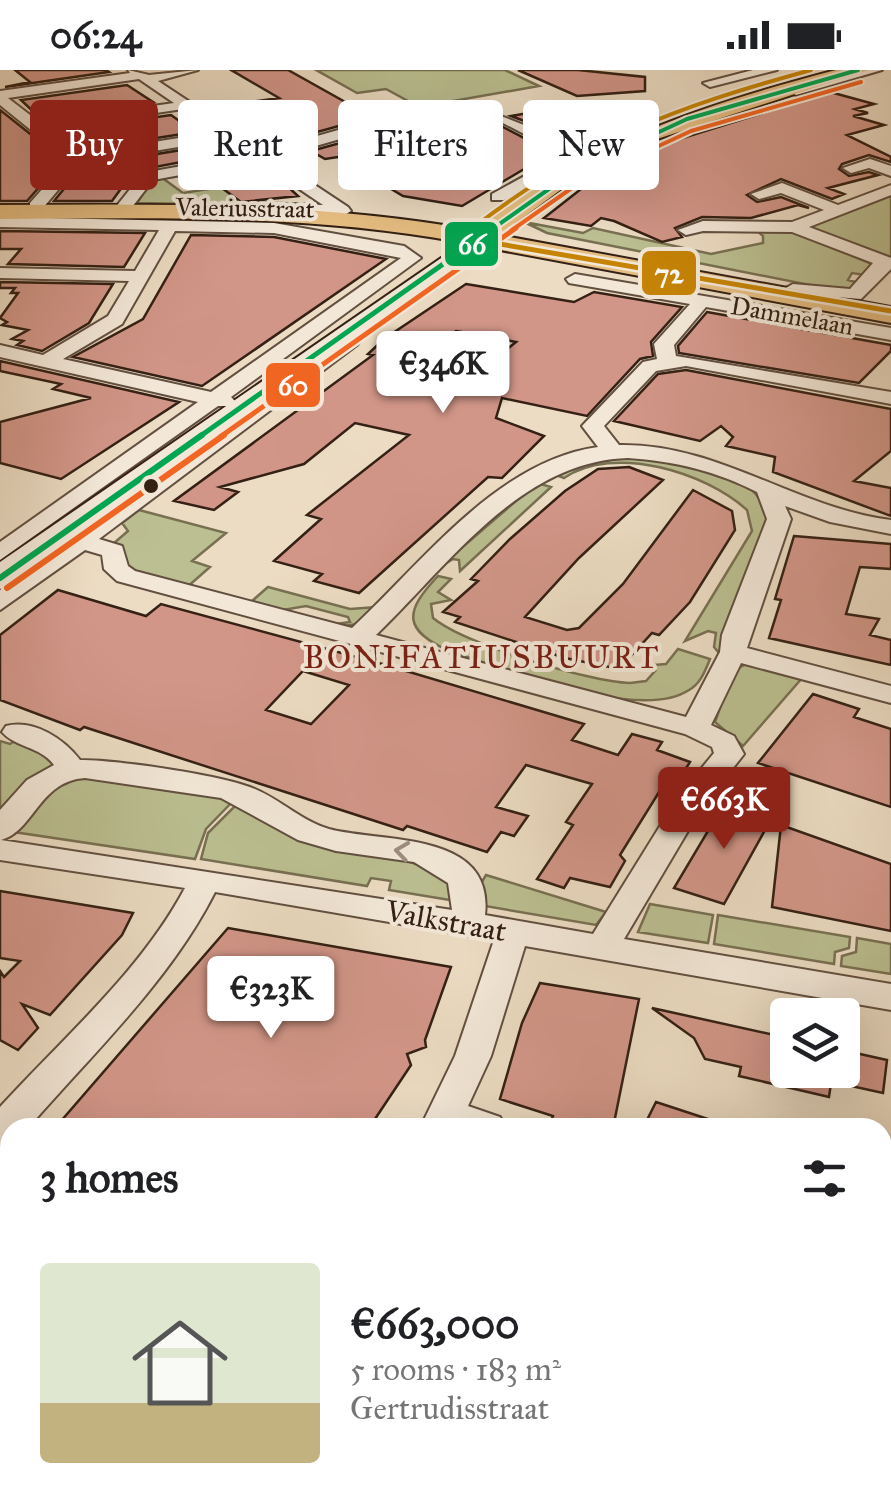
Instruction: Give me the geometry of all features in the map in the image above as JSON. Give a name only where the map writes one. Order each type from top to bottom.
[{"type":"main road","points":[[659,126],[838,72]]},
{"type":"main road","points":[[0,578],[71,538],[396,282],[540,190]]},
{"type":"main road","name":"Valeriusstraat","points":[[0,214],[146,214],[276,222]]},
{"type":"main road","name":"Valeriusstraat","points":[[146,214],[201,224],[276,222]]},
{"type":"main road","points":[[276,222],[368,220],[462,242]]},
{"type":"main road","points":[[276,222],[462,242]]},
{"type":"main road","name":"Dammelaan","points":[[462,242],[576,275],[891,324]]},
{"type":"main road","name":"Dammelaan","points":[[462,242],[891,314]]},
{"type":"main road","points":[[751,290],[793,289]]},
{"type":"street","points":[[0,96],[192,70]]},
{"type":"street","points":[[710,83],[771,70]]},
{"type":"street","points":[[659,132],[876,70]]},
{"type":"street","points":[[141,75],[178,100]]},
{"type":"street","points":[[0,96],[30,123]]},
{"type":"street","points":[[506,119],[523,128]]},
{"type":"street","points":[[518,140],[523,138]]},
{"type":"street","points":[[850,168],[870,164],[891,171]]},
{"type":"street","points":[[46,361],[115,320],[141,276],[148,176],[178,171]]},
{"type":"street","points":[[759,194],[782,188],[838,210]]},
{"type":"street","points":[[36,206],[50,190]]},
{"type":"street","points":[[312,190],[342,210],[368,220]]},
{"type":"street","points":[[794,227],[891,190]]},
{"type":"street","name":"Valeriusstraat","points":[[0,214],[36,206],[146,214],[201,224]]},
{"type":"street","name":"Valeriusstraat","points":[[0,214],[342,210]]},
{"type":"street","points":[[276,222],[396,282]]},
{"type":"street","points":[[686,230],[703,226],[794,227],[887,263]]},
{"type":"street","name":"Dammelaan","points":[[793,289],[846,297],[860,292],[887,263]]},
{"type":"street","points":[[0,272],[141,276]]},
{"type":"street","name":"Dammelaan","points":[[576,275],[891,334]]},
{"type":"street","points":[[668,360],[664,344],[697,308]]},
{"type":"street","points":[[0,351],[238,404]]},
{"type":"street","points":[[612,451],[593,426],[650,366],[668,360],[891,398]]},
{"type":"street","points":[[0,553],[238,404]]},
{"type":"street","points":[[359,636],[450,548],[539,476],[570,459],[612,451],[702,463],[854,523]]},
{"type":"street","points":[[696,728],[734,652],[735,635],[778,519],[767,489]]},
{"type":"street","points":[[778,519],[891,528]]},
{"type":"street","points":[[0,602],[71,538],[114,551],[116,569],[126,576],[696,728],[724,742],[730,754],[689,804],[602,947]]},
{"type":"street","points":[[393,606],[407,637],[433,657]]},
{"type":"street","points":[[734,652],[885,696]]},
{"type":"street","points":[[16,732],[55,746],[71,768]]},
{"type":"street","points":[[0,830],[35,788],[71,768],[99,766],[221,788],[314,836],[439,860],[463,880],[469,892],[471,904],[466,924]]},
{"type":"street","name":"Valkstraat","points":[[0,850],[205,880],[891,997]]},
{"type":"street","points":[[13,1118],[163,950],[205,880]]},
{"type":"street","points":[[444,1118],[473,1056],[514,932]]},
{"type":"green space","points":[[316,70],[505,70],[539,86],[459,100],[406,100],[386,89],[357,93]]},
{"type":"green space","points":[[158,178],[183,193],[225,190],[245,205],[137,203],[145,190],[158,190]]},
{"type":"green space","points":[[891,195],[891,259],[810,228],[812,225]]},
{"type":"green space","points":[[524,222],[583,233],[593,228],[711,254],[763,243],[763,236],[756,230],[788,229],[872,264],[865,275],[852,273],[848,280],[859,283],[850,293],[547,233]]},
{"type":"green space","points":[[633,455],[714,470],[750,488],[761,502],[767,520],[719,653],[714,647],[716,633],[708,631],[685,641],[752,531],[747,510],[708,484],[658,467],[608,463],[584,468],[564,478],[551,473],[562,467]]},
{"type":"green space","points":[[537,483],[551,487],[460,571],[459,560],[453,559],[437,569]]},
{"type":"green space","points":[[139,510],[226,533],[192,561],[210,567],[186,588],[134,573],[123,562],[123,551],[113,544],[128,531],[122,523]]},
{"type":"green space","points":[[438,576],[451,579],[438,592],[451,600],[431,604],[433,618],[472,639],[528,660],[630,683],[646,681],[655,671],[642,666],[666,664],[678,649],[710,659],[693,687],[667,698],[606,697],[537,680],[451,652],[416,628],[414,610]]},
{"type":"green space","points":[[268,587],[350,609],[377,607],[358,623],[336,624],[350,622],[348,617],[306,606],[283,610],[252,601]]},
{"type":"green space","points":[[748,663],[803,677],[743,746],[715,722],[733,671]]},
{"type":"green space","points":[[16,740],[36,744],[55,764],[0,818],[0,741],[10,744]]},
{"type":"green space","points":[[75,775],[235,799],[206,829],[195,859],[7,831],[28,804]]},
{"type":"green space","points":[[240,801],[441,873],[462,902],[389,890],[391,881],[371,878],[367,886],[201,859],[208,833]]},
{"type":"green space","points":[[486,875],[606,912],[596,925],[485,906],[480,885]]},
{"type":"green space","points":[[650,904],[713,915],[708,943],[638,932]]},
{"type":"green space","points":[[718,915],[850,937],[849,948],[835,952],[834,964],[714,944]]},
{"type":"green space","points":[[857,938],[891,944],[891,974],[841,966],[842,956],[856,952]]},
{"type":"building","points":[[15,70],[109,72],[5,87],[30,82]]},
{"type":"building","points":[[231,70],[288,70],[342,100],[338,100],[338,126],[318,132],[318,100],[265,100],[279,98]]},
{"type":"building","points":[[518,70],[578,70],[645,77],[645,91],[577,96]]},
{"type":"building","points":[[127,85],[150,100],[30,100],[30,109],[21,100]]},
{"type":"building","points":[[830,92],[874,104],[855,109],[868,113],[853,116],[884,125],[847,135],[891,157],[891,162],[869,155],[842,164],[839,169],[849,176],[869,172],[878,175],[828,188],[844,194],[832,199],[781,179],[747,195],[757,202],[781,197],[809,208],[798,205],[751,218],[702,217],[675,228],[682,237],[662,242],[601,218],[591,226],[544,218],[580,190],[659,190],[659,145]]},
{"type":"building","points":[[0,110],[30,134],[30,190],[37,190],[27,201],[0,201]]},
{"type":"building","points":[[171,115],[178,120],[178,135],[158,138],[158,117]]},
{"type":"building","points":[[503,127],[523,137],[523,170],[503,182]]},
{"type":"building","points":[[338,144],[338,157],[325,159],[318,155],[318,149]]},
{"type":"building","points":[[178,151],[178,163],[158,166],[158,154]]},
{"type":"building","points":[[63,190],[120,190],[112,201],[54,201]]},
{"type":"building","points":[[225,190],[292,190],[298,196],[241,202]]},
{"type":"building","points":[[393,190],[489,190],[462,206],[403,196]]},
{"type":"building","points":[[0,231],[145,233],[124,267],[8,264],[21,249],[0,249]]},
{"type":"building","points":[[191,235],[274,237],[386,259],[202,386],[73,357],[143,319]]},
{"type":"building","points":[[0,282],[113,284],[89,323],[42,351],[17,345],[23,341],[12,339],[28,330],[2,325],[7,322],[0,318],[18,293],[11,293],[15,288],[0,288]]},
{"type":"building","points":[[466,284],[574,302],[594,292],[682,307],[651,342],[653,356],[640,359],[587,416],[502,398],[496,418],[544,436],[502,478],[488,477],[359,593],[314,581],[322,574],[274,561],[321,519],[307,515],[409,435],[355,423],[304,464],[220,487],[238,492],[214,510],[174,501],[373,355],[368,354]],"holes":[[[456,331],[516,342],[455,390],[396,378]]]},
{"type":"building","points":[[707,312],[891,345],[891,351],[859,383],[679,353],[678,346]]},
{"type":"building","points":[[0,361],[179,402],[61,479],[0,463],[0,422],[91,398],[53,389],[61,384],[0,371]]},
{"type":"building","points":[[686,370],[891,409],[891,451],[854,481],[891,488],[891,516],[773,472],[775,457],[726,446],[733,437],[721,426],[700,441],[614,421],[658,374]]},
{"type":"building","points":[[629,467],[663,480],[579,558],[525,617],[567,630],[579,628],[623,584],[693,490],[732,511],[735,530],[690,602],[659,635],[652,633],[619,669],[565,658],[455,622],[460,617],[443,612],[478,581],[471,579],[510,539],[565,491],[598,469]]},
{"type":"building","points":[[794,536],[891,544],[891,569],[860,567],[846,614],[879,619],[870,635],[891,640],[891,665],[769,638],[781,600],[775,599]]},
{"type":"building","points":[[58,590],[146,616],[161,604],[584,724],[572,740],[618,755],[632,734],[662,742],[657,750],[690,762],[676,784],[664,784],[620,855],[625,861],[610,887],[570,878],[564,888],[537,879],[573,825],[566,822],[592,784],[526,765],[496,807],[528,816],[514,836],[501,832],[487,852],[407,826],[403,830],[84,727],[80,730],[0,700],[0,635]],"holes":[[[303,671],[349,685],[311,724],[266,710]]]},
{"type":"building","points":[[813,694],[859,709],[854,717],[891,729],[891,807],[758,763]]},
{"type":"building","points":[[727,799],[770,812],[766,819],[770,821],[724,904],[674,888]]},
{"type":"building","points":[[781,825],[891,864],[891,931],[772,907]]},
{"type":"building","points":[[0,891],[133,913],[122,935],[50,1015],[22,1004],[38,1028],[18,1050],[0,1040],[0,971],[4,977],[20,961],[0,958]]},
{"type":"building","points":[[228,928],[451,967],[425,1040],[426,1047],[407,1054],[411,1065],[376,1118],[64,1118]]},
{"type":"building","points":[[540,983],[639,999],[615,1118],[552,1118],[500,1099],[522,1023]]},
{"type":"building","points":[[652,1008],[770,1034],[770,1083],[739,1076],[741,1067],[705,1059],[694,1038]]},
{"type":"building","points":[[860,1054],[887,1060],[883,1093],[860,1088]]},
{"type":"building","points":[[790,1088],[830,1088],[829,1097]]},
{"type":"building","points":[[656,1102],[705,1118],[648,1118]]},
{"type":"transit line","name":"72","points":[[474,227],[519,192],[596,144],[655,118],[811,70]]},
{"type":"transit line","name":"66","points":[[0,578],[573,172],[687,119],[858,70]]},
{"type":"transit line","name":"60","points":[[7,588],[579,183],[691,131],[861,82]]},
{"type":"transit line","name":"72","points":[[447,235],[891,311]]},
{"type":"district","name":"BONIFATIUSBUURT","points":[[482,657]]}]
